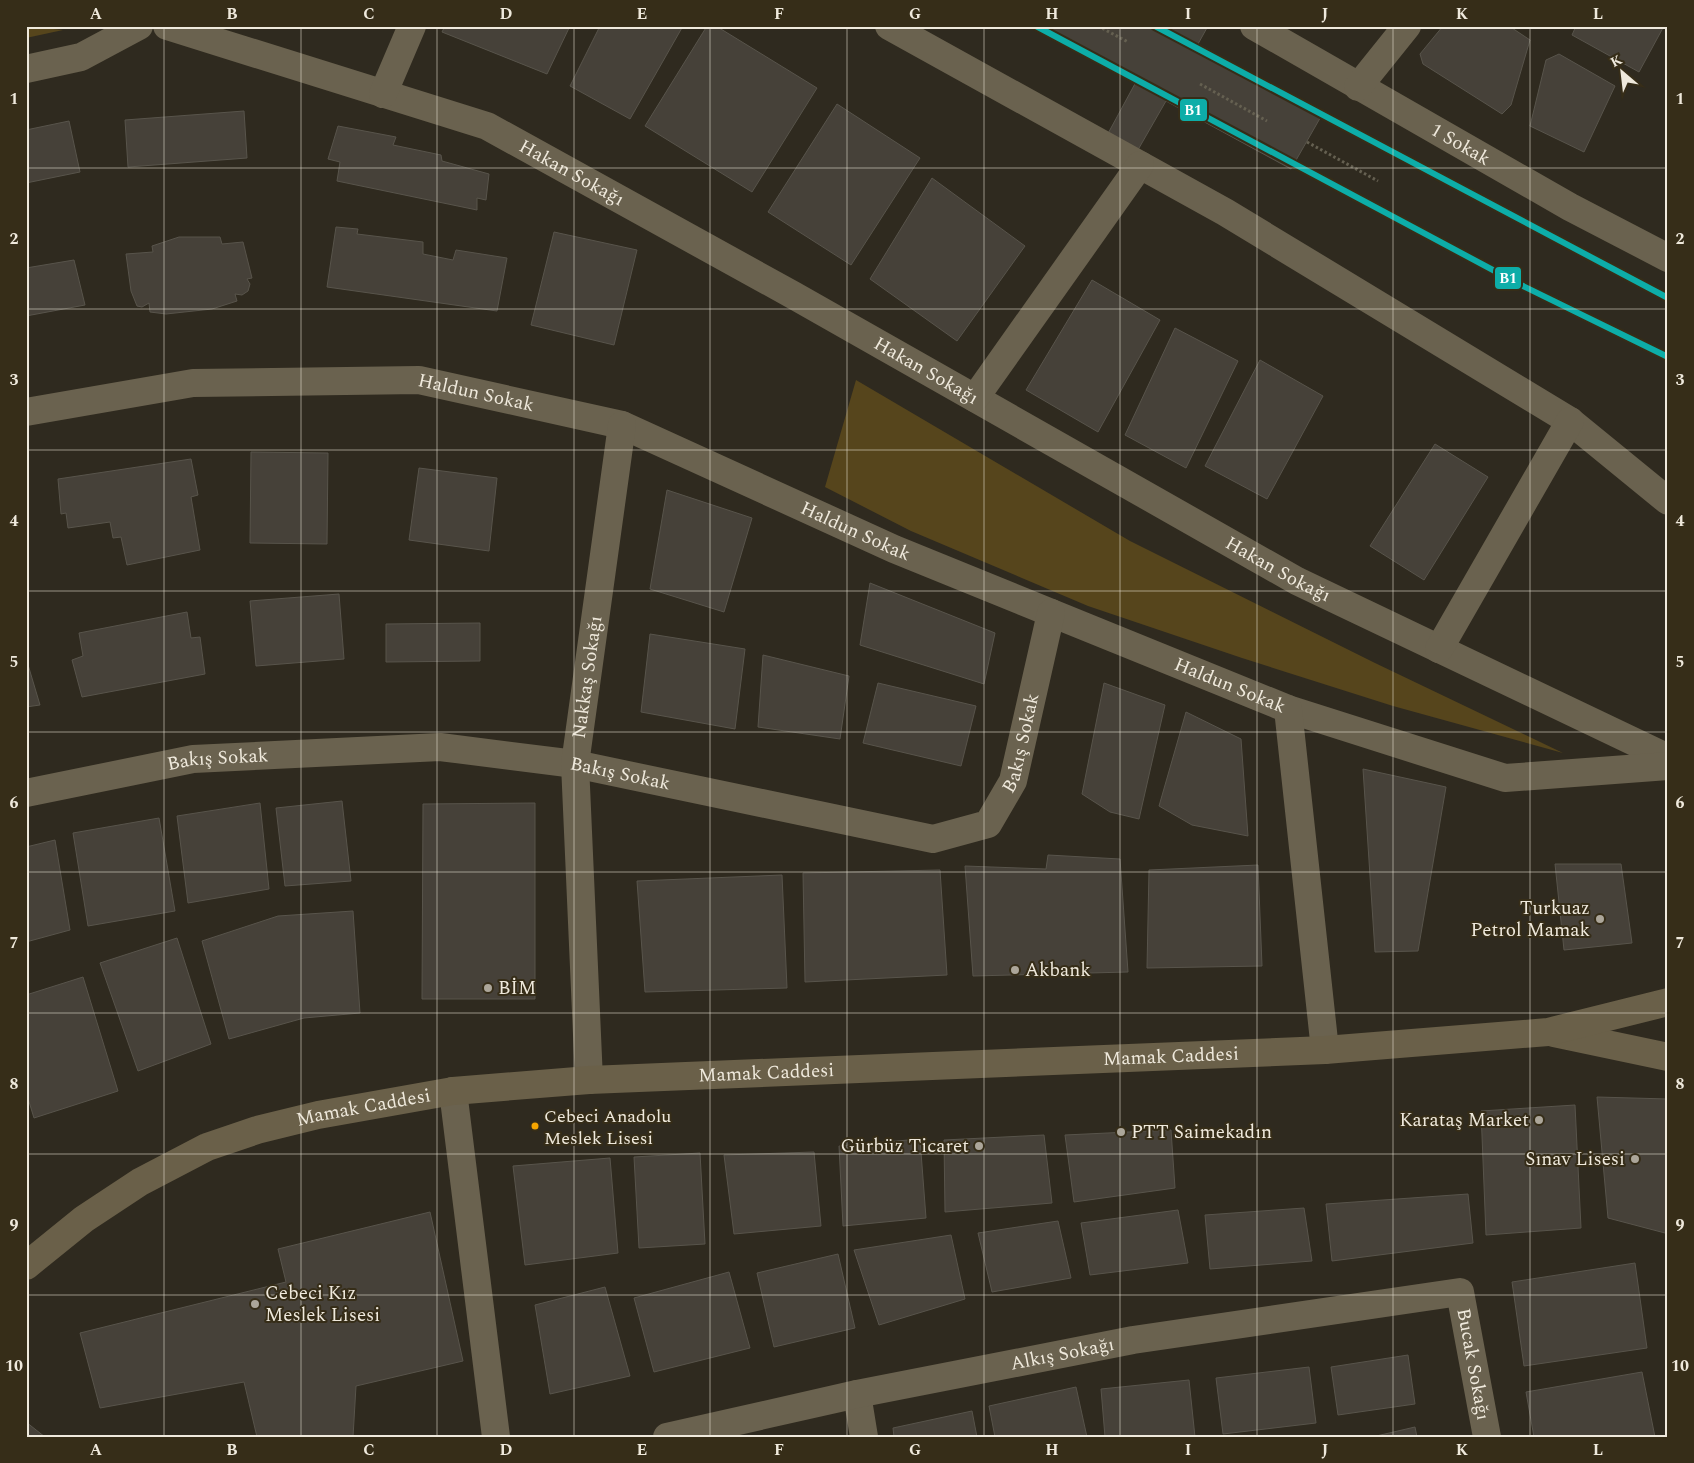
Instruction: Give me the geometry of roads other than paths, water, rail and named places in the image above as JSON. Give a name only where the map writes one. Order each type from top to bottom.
[{"type":"main road","name":"Mamak Caddesi","points":[[26,1266],[84,1219],[140,1182],[207,1148],[257,1130],[318,1115],[452,1091],[589,1080],[1324,1050],[1548,1032],[1668,1002]]},
{"type":"main road","name":"Mamak Caddesi","points":[[1548,1032],[1668,1057]]},
{"type":"street","points":[[26,69],[81,57],[139,26]]},
{"type":"street","name":"Hakan Sokağı","points":[[167,26],[487,126],[975,398],[1297,581],[1668,758]]},
{"type":"street","points":[[382,94],[412,26]]},
{"type":"street","points":[[889,26],[1225,212],[1570,421],[1668,501]]},
{"type":"street","name":"1 Sokak","points":[[1254,26],[1358,87],[1570,206],[1668,258]]},
{"type":"street","points":[[1358,87],[1407,26]]},
{"type":"street","points":[[975,398],[1140,165]]},
{"type":"street","name":"Haldun Sokak","points":[[26,412],[193,383],[419,380],[622,425],[894,549],[1288,709],[1505,778],[1668,766]]},
{"type":"street","points":[[1440,649],[1570,421]]},
{"type":"street","name":"Nakkaş Sokağı","points":[[589,1080],[575,764],[622,425]]},
{"type":"street","name":"Bakış Sokak","points":[[26,793],[193,758],[440,747],[575,764],[932,839],[988,824],[1012,781],[1051,612]]},
{"type":"street","points":[[1288,709],[1324,1050]]},
{"type":"street","points":[[452,1091],[496,1437]]},
{"type":"street","name":"Alkış Sokağı","points":[[668,1437],[857,1394],[1133,1340],[1460,1292]]},
{"type":"street","name":"Bucak Sokağı","points":[[1460,1292],[1487,1437]]},
{"type":"street","points":[[857,1394],[864,1437]]},
{"type":"place","name":"Turkuaz Petrol Mamak","points":[[1600,919]]},
{"type":"place","name":"Akbank","points":[[1015,970]]},
{"type":"place","name":"BİM","points":[[488,988]]},
{"type":"place","name":"Karataş Market","points":[[1539,1120]]},
{"type":"place","name":"Cebeci Anadolu Meslek Lisesi","points":[[535,1126]]},
{"type":"place","name":"PTT Saimekadın","points":[[1121,1132]]},
{"type":"place","name":"Gürbüz Ticaret","points":[[979,1146]]},
{"type":"place","name":"Sınav Lisesi","points":[[1635,1159]]},
{"type":"place","name":"Cebeci Kız Meslek Lisesi","points":[[255,1304]]}]
